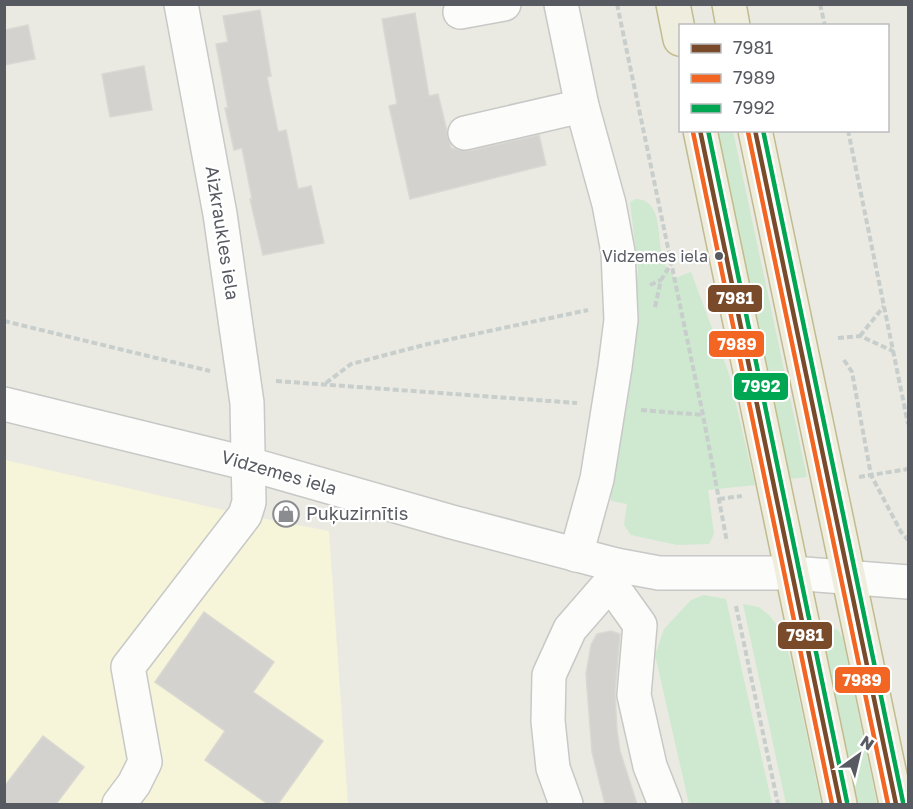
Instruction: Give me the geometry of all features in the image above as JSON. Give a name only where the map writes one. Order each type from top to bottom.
[{"type":"highway","points":[[674,4],[679,29]]},
{"type":"highway","points":[[729,4],[733,24]]},
{"type":"highway","points":[[700,132],[840,804]]},
{"type":"highway","points":[[755,132],[896,804]]},
{"type":"street","name":"Aizkraukles iela","points":[[119,804],[134,784],[145,762],[128,667],[245,515],[249,502],[247,403],[244,379],[220,214],[181,4]]},
{"type":"street","points":[[460,12],[504,4]]},
{"type":"street","points":[[561,4],[582,106],[611,213],[618,252],[621,320],[597,479],[576,555]]},
{"type":"street","points":[[465,133],[582,106]]},
{"type":"street","name":"Vidzemes iela","points":[[4,404],[249,464],[576,555],[614,574],[792,573],[909,582]]},
{"type":"street","points":[[566,804],[553,768],[548,721],[549,675],[570,629],[614,574],[640,626],[634,695],[650,766],[665,804]]},
{"type":"path","points":[[617,4],[703,415],[726,538],[729,573],[778,804]]},
{"type":"path","points":[[820,4],[825,24]]},
{"type":"path","points":[[848,132],[909,424]]},
{"type":"path","points":[[325,384],[351,364],[428,344],[596,308],[620,300],[660,280]]},
{"type":"path","points":[[860,336],[884,305]]},
{"type":"path","points":[[4,321],[244,379],[591,404],[608,408],[703,415]]},
{"type":"path","points":[[838,338],[860,336],[894,351]]},
{"type":"path","points":[[844,360],[852,372],[871,475],[901,532],[909,540]]},
{"type":"shaded area","points":[[5,460],[245,515],[329,531],[348,804],[5,804]]},
{"type":"green space","points":[[716,132],[733,132],[807,477],[789,479]]},
{"type":"green space","points":[[636,199],[645,201],[655,215],[666,267],[675,278],[691,272],[729,374],[755,485],[708,490],[714,534],[709,544],[677,545],[631,535],[624,525],[627,504],[611,501],[609,482],[638,270],[630,202]]},
{"type":"green space","points":[[704,595],[726,599],[772,804],[689,804],[655,655],[664,629],[691,600]]},
{"type":"green space","points":[[743,604],[759,607],[770,616],[783,634],[792,665],[821,804],[786,804]]},
{"type":"green space","points":[[831,627],[838,630],[843,639],[877,804],[858,804],[823,641]]},
{"type":"building","points":[[260,10],[271,76],[267,77],[278,132],[286,130],[298,189],[311,186],[324,243],[263,255],[250,199],[252,199],[242,148],[234,150],[225,108],[228,108],[216,44],[228,42],[223,16]]},
{"type":"building","points":[[415,13],[429,96],[438,94],[451,148],[469,151],[539,135],[546,165],[410,199],[389,106],[397,104],[382,19]]},
{"type":"building","points":[[28,25],[35,59],[4,65],[4,30]]},
{"type":"building","points":[[144,66],[152,110],[110,117],[102,74]]},
{"type":"building","points":[[204,612],[274,662],[253,692],[323,741],[278,804],[268,804],[205,760],[225,731],[155,682]]},
{"type":"building","points":[[611,631],[620,634],[615,693],[620,751],[637,804],[605,804],[592,752],[586,674],[591,645],[597,634]]},
{"type":"building","points":[[43,736],[84,767],[56,804],[4,804],[4,787]]},
{"type":"transit line","name":"7989","points":[[693,132],[832,804]]},
{"type":"transit line","name":"7981","points":[[700,132],[840,804]]},
{"type":"transit line","name":"7992","points":[[708,132],[847,802]]},
{"type":"transit line","name":"7989","points":[[748,132],[888,804]]},
{"type":"transit line","name":"7981","points":[[755,132],[896,804]]},
{"type":"transit line","name":"7992","points":[[763,132],[903,802]]},
{"type":"place","name":"Vidzemes iela","points":[[719,256]]},
{"type":"place","name":"Puķuzirnītis","points":[[286,514]]}]
